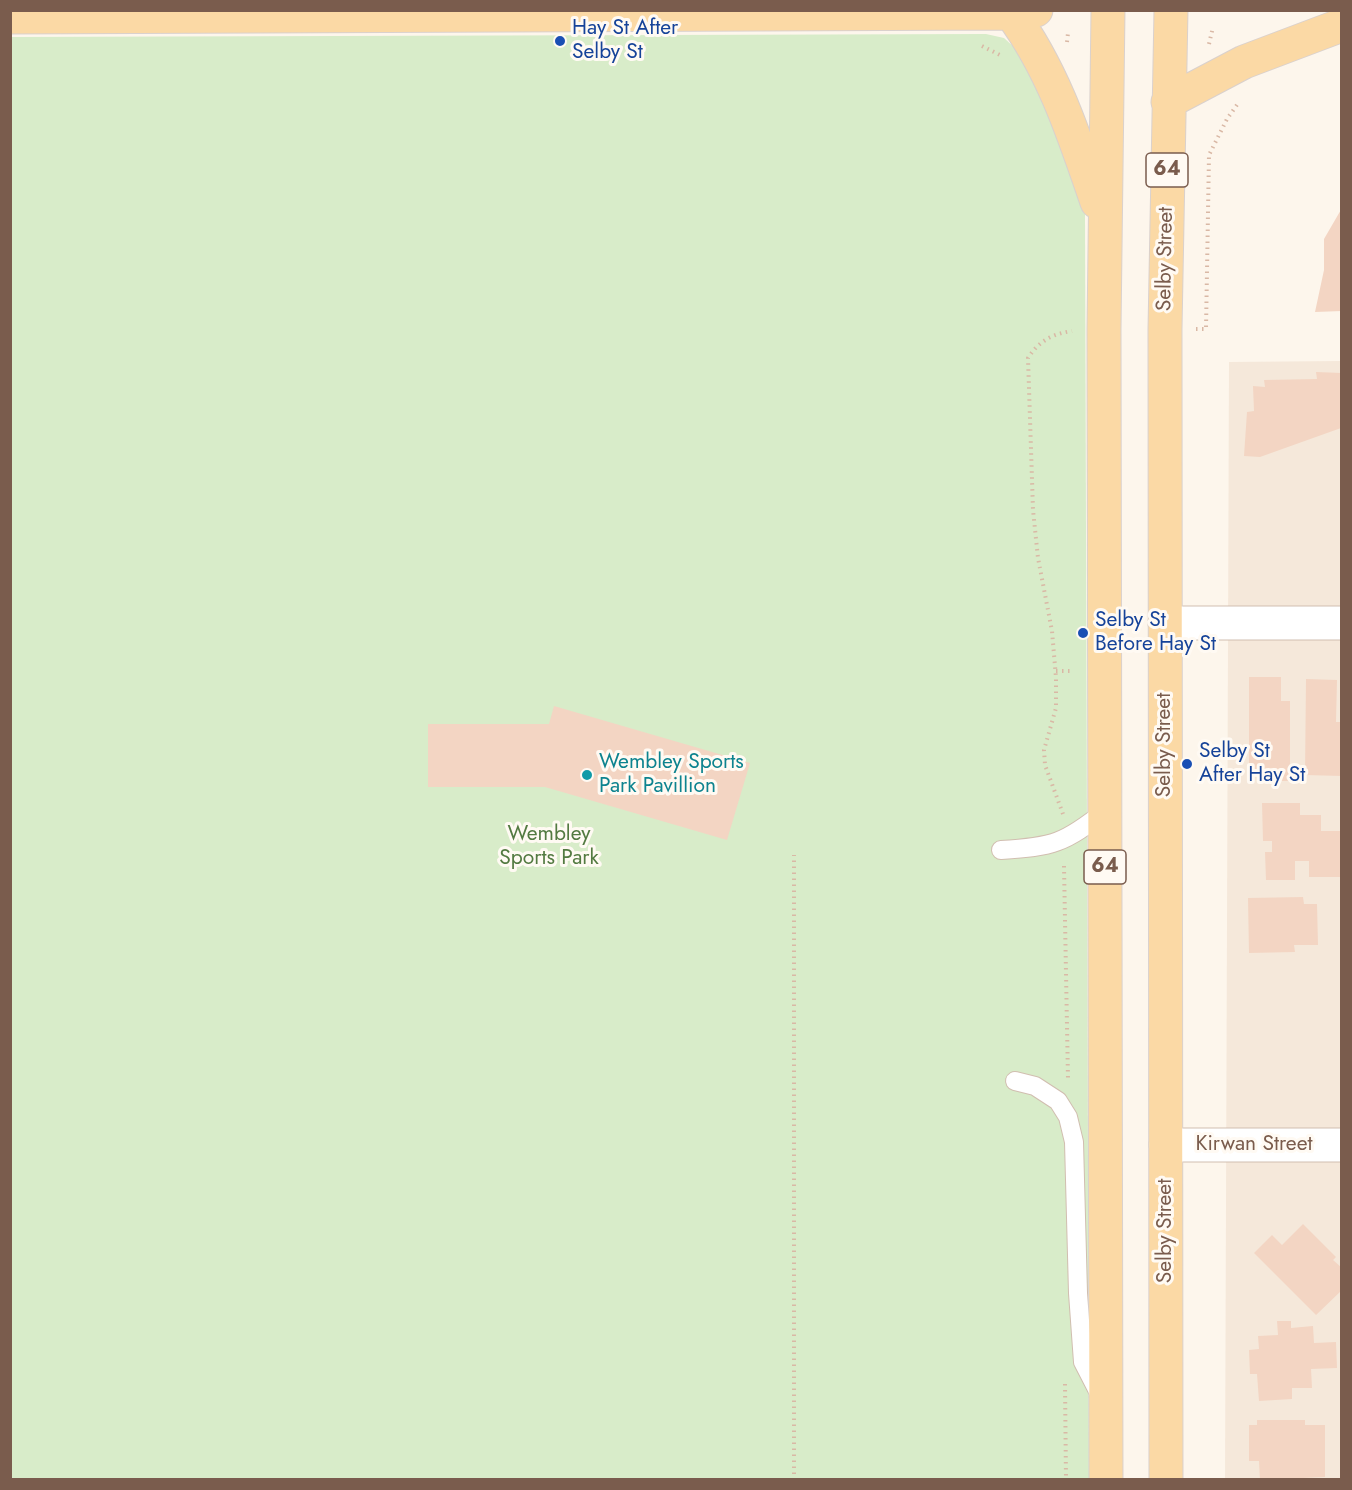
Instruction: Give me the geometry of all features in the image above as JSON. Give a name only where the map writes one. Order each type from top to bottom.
[{"type":"main road","name":"64","points":[[1106,1479],[1105,810],[1108,10]]},
{"type":"main road","name":"Selby Street","points":[[1166,1479],[1165,329],[1171,10]]},
{"type":"main road","points":[[10,17],[89,14],[1024,12],[1051,77],[1106,226]]},
{"type":"main road","points":[[1168,102],[1244,62],[1341,25]]},
{"type":"street","points":[[1165,623],[1341,623]]},
{"type":"street","name":"Kirwan Street","points":[[1166,1145],[1341,1145]]},
{"type":"lane","points":[[1001,850],[1038,848],[1064,841],[1105,810]]},
{"type":"lane","points":[[1015,1081],[1035,1086],[1059,1101],[1068,1117],[1074,1142],[1078,1293],[1083,1362],[1105,1405]]},
{"type":"path","points":[[1209,47],[1213,27]]},
{"type":"path","points":[[794,855],[794,1479]]},
{"type":"path","points":[[1064,866],[1068,1087]]},
{"type":"shaded area","points":[[1341,361],[1341,1479],[1225,1480],[1229,362]]},
{"type":"green space","name":"Wembley Sports Park","points":[[986,34],[1004,38],[1026,58],[1083,191],[1085,215],[1089,1479],[11,1479],[10,37]]},
{"type":"building","points":[[1342,208],[1342,311],[1315,312],[1324,270],[1324,239]]},
{"type":"building","points":[[1316,372],[1342,373],[1341,428],[1260,457],[1244,456],[1247,412],[1254,411],[1253,386],[1265,387],[1264,380],[1317,379]]},
{"type":"building","points":[[1249,677],[1281,677],[1281,701],[1290,701],[1290,781],[1267,781],[1267,774],[1249,774]]},
{"type":"building","points":[[1306,679],[1337,680],[1336,722],[1342,722],[1342,776],[1305,775]]},
{"type":"building","name":"Wembley Sports Park Pavillion","points":[[554,706],[750,763],[727,840],[545,787],[428,787],[428,724],[549,724]]},
{"type":"building","points":[[1262,803],[1300,803],[1300,815],[1321,815],[1321,831],[1342,831],[1342,877],[1309,877],[1309,861],[1295,861],[1295,880],[1266,880],[1265,852],[1272,852],[1272,841],[1263,841]]},
{"type":"building","points":[[1303,897],[1304,904],[1317,904],[1318,945],[1294,945],[1295,952],[1249,953],[1248,898]]},
{"type":"building","points":[[1303,1224],[1336,1257],[1333,1260],[1342,1268],[1342,1290],[1316,1315],[1254,1253],[1272,1235],[1282,1245]]},
{"type":"building","points":[[1277,1321],[1291,1321],[1291,1328],[1313,1326],[1314,1343],[1336,1342],[1337,1368],[1311,1369],[1312,1388],[1292,1388],[1292,1399],[1259,1401],[1257,1374],[1250,1374],[1249,1350],[1259,1349],[1258,1336],[1278,1335]]},
{"type":"building","points":[[1257,1420],[1305,1420],[1305,1425],[1325,1425],[1325,1477],[1260,1480],[1259,1461],[1249,1461],[1249,1425],[1257,1425]]},
{"type":"place","name":"Hay St After Selby St","points":[[560,41]]},
{"type":"place","name":"Selby St Before Hay St","points":[[1083,633]]},
{"type":"place","name":"Selby St After Hay St","points":[[1187,764]]},
{"type":"place","name":"Wembley Sports Park Pavillion","points":[[587,775]]}]
